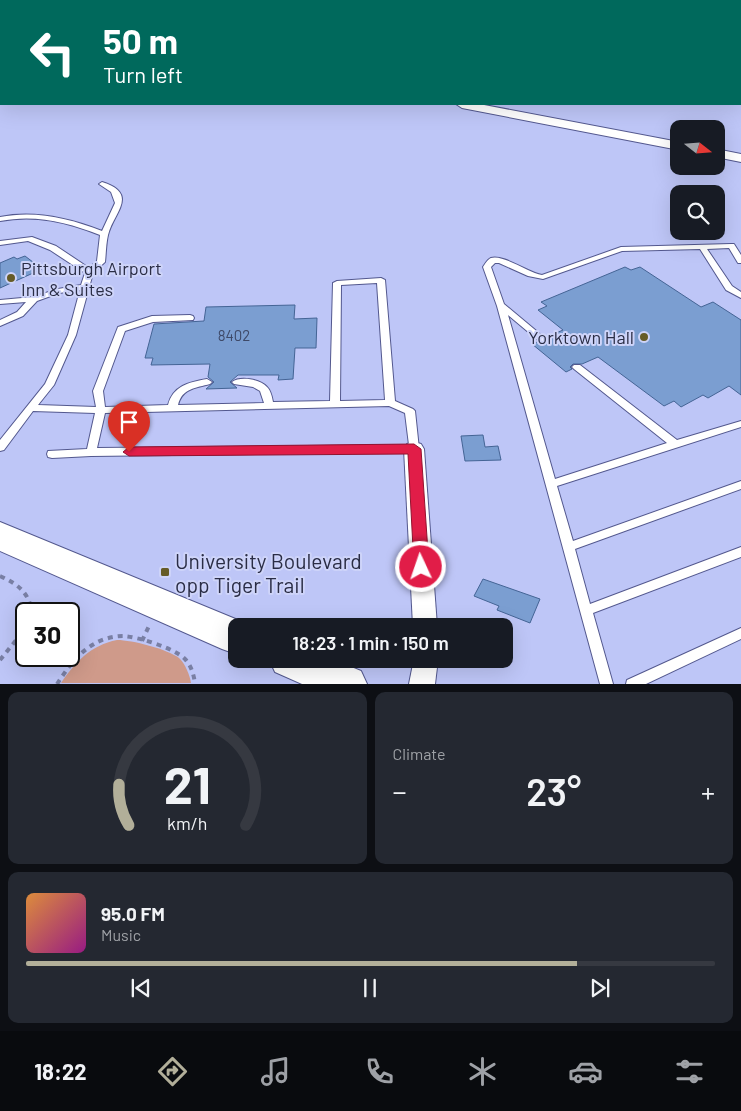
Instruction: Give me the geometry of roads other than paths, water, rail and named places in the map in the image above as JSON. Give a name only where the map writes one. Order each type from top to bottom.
[{"type":"main road","points":[[0,536],[228,634]]},
{"type":"main road","points":[[310,668],[347,684]]},
{"type":"street","points":[[467,105],[670,144]]},
{"type":"street","points":[[725,155],[741,158]]},
{"type":"street","points":[[414,449],[425,618]]},
{"type":"street","points":[[422,684],[425,668]]},
{"type":"lane","points":[[0,447],[49,385],[72,335],[89,272],[101,262],[104,234],[119,203],[118,197],[111,188],[102,184]]},
{"type":"lane","points":[[0,219],[14,215],[62,220],[104,234]]},
{"type":"lane","points":[[0,243],[29,239],[52,248],[89,272]]},
{"type":"lane","points":[[607,684],[501,306],[487,267],[493,260],[506,262],[534,276],[543,277],[622,249],[731,246],[741,261]]},
{"type":"lane","points":[[702,247],[729,288],[741,296]]},
{"type":"lane","points":[[335,404],[336,283],[381,280],[390,403]]},
{"type":"lane","points":[[0,302],[34,299],[58,291],[85,288]]},
{"type":"lane","points":[[0,323],[20,314],[34,299]]},
{"type":"lane","points":[[501,306],[542,339]]},
{"type":"lane","points":[[91,452],[101,410],[98,391],[120,329],[152,319],[190,318]]},
{"type":"lane","points":[[577,367],[675,444]]},
{"type":"lane","points":[[172,408],[174,396],[180,390],[192,384],[207,382]]},
{"type":"lane","points":[[237,382],[253,383],[264,388],[268,394],[268,406]]},
{"type":"lane","points":[[31,408],[101,410],[390,403],[410,411],[414,449],[52,454]]},
{"type":"lane","points":[[551,484],[741,424]]},
{"type":"lane","points":[[569,547],[741,485]]},
{"type":"lane","points":[[587,610],[741,552]]},
{"type":"lane","points":[[632,684],[741,633]]},
{"type":"place","name":"Pittsburgh Airport Inn & Suites","points":[[11,278]]},
{"type":"place","name":"Yorktown Hall","points":[[644,337]]},
{"type":"place","name":"University Boulevard opp Tiger Trail","points":[[165,572]]}]
